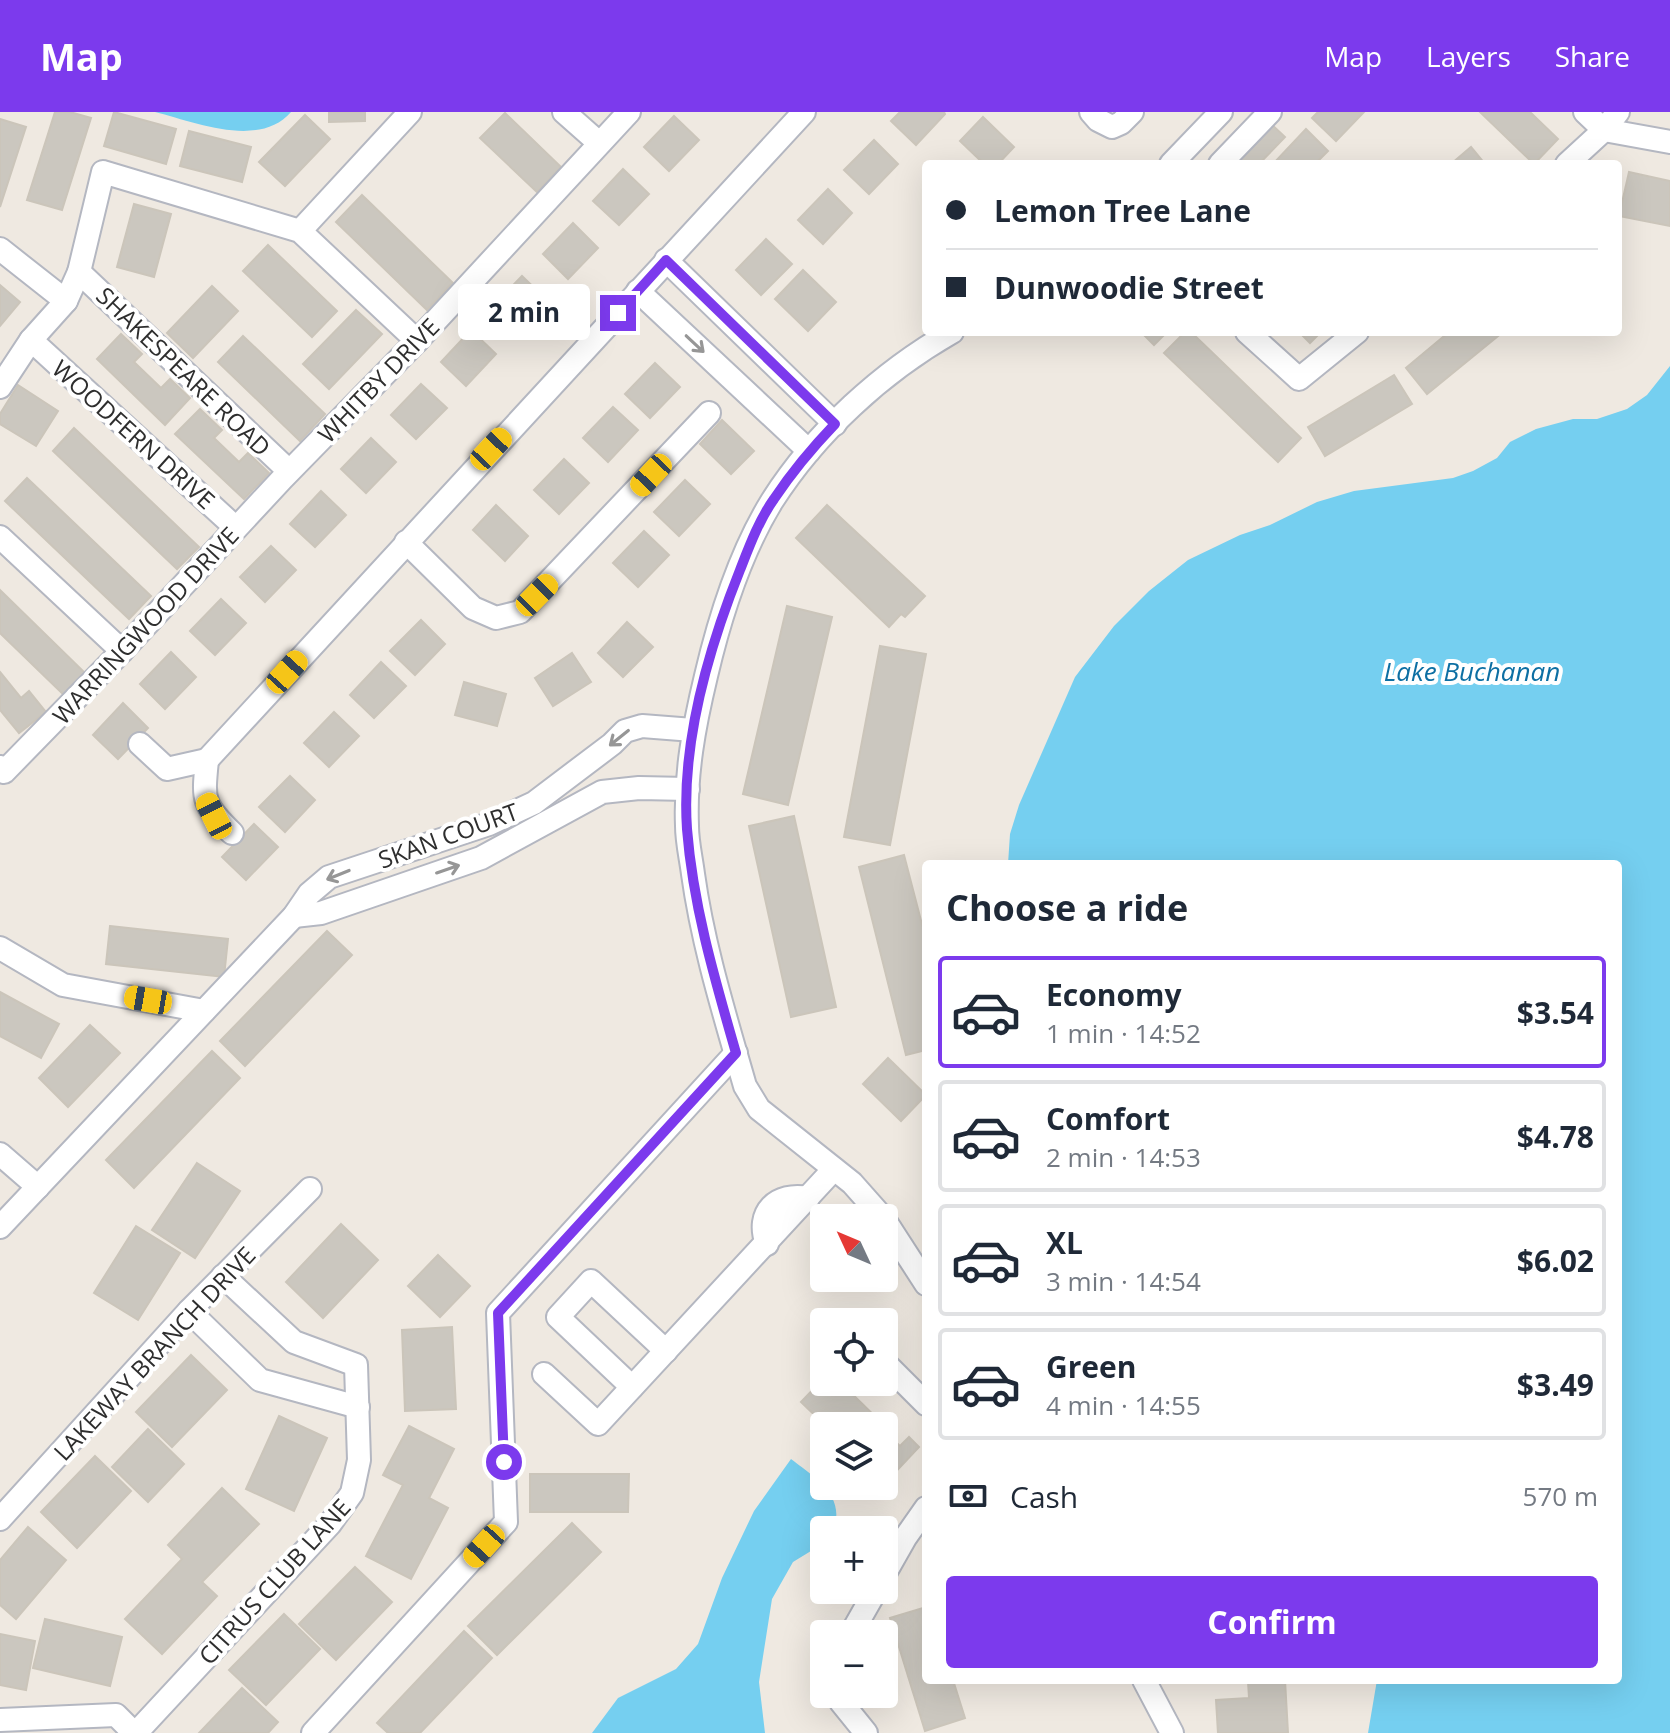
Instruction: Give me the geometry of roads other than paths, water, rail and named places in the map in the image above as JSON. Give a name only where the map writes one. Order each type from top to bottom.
[{"type":"street","points":[[300,231],[410,112]]},
{"type":"street","points":[[564,112],[599,143]]},
{"type":"street","name":"WHITBY DRIVE","points":[[289,471],[417,341],[629,112]]},
{"type":"street","points":[[140,744],[167,769],[207,760],[804,112]]},
{"type":"street","points":[[1091,112],[1098,120],[1112,127],[1132,112]]},
{"type":"street","points":[[1175,160],[1221,112]]},
{"type":"street","points":[[1224,160],[1270,112]]},
{"type":"street","points":[[1585,112],[1670,142]]},
{"type":"street","points":[[1571,160],[1611,121]]},
{"type":"street","points":[[0,387],[31,340],[66,301],[79,272],[103,172],[300,231],[417,341]]},
{"type":"street","points":[[0,249],[66,301]]},
{"type":"street","points":[[666,260],[835,424]]},
{"type":"street","name":"SHAKESPEARE ROAD","points":[[79,272],[289,471]]},
{"type":"street","points":[[638,291],[809,451]]},
{"type":"street","points":[[871,1204],[852,1183],[759,1109],[745,1086],[700,927],[687,828],[693,730],[718,625],[748,550],[772,501],[809,451],[871,389],[945,336]]},
{"type":"street","points":[[1251,336],[1299,379],[1352,336]]},
{"type":"street","name":"WOODFERN DRIVE","points":[[31,340],[236,528]]},
{"type":"street","points":[[406,542],[473,608],[496,618],[520,612],[709,413]]},
{"type":"street","name":"WARRINGWOOD DRIVE","points":[[0,767],[4,772],[122,651],[289,471]]},
{"type":"street","points":[[0,537],[122,651]]},
{"type":"street","name":"SKAN COURT","points":[[0,1227],[294,916],[309,894],[329,877],[489,824],[534,803],[625,731],[642,726],[693,730]]},
{"type":"street","points":[[207,760],[203,795],[214,816],[232,833]]},
{"type":"street","name":"SKAN COURT","points":[[294,916],[321,913],[481,858],[602,792],[639,788],[688,789]]},
{"type":"street","points":[[0,948],[63,985],[204,1011]]},
{"type":"street","points":[[313,1733],[506,1522],[498,1313],[736,1053]]},
{"type":"street","points":[[0,1154],[38,1187]]},
{"type":"street","points":[[544,1374],[598,1424],[834,1169]]},
{"type":"street","name":"LAKEWAY BRANCH DRIVE","points":[[0,1519],[189,1311],[310,1189]]},
{"type":"street","points":[[898,1241],[922,1278]]},
{"type":"street","name":"CITRUS CLUB LANE","points":[[135,1733],[330,1524],[352,1493],[359,1460],[356,1365],[294,1342],[223,1276]]},
{"type":"street","points":[[632,1387],[558,1317],[591,1281],[666,1351]]},
{"type":"street","points":[[189,1311],[260,1380],[358,1407]]},
{"type":"street","points":[[898,1376],[922,1400]]},
{"type":"street","points":[[898,1550],[922,1514]]},
{"type":"street","points":[[1146,1684],[1172,1733]]},
{"type":"street","points":[[846,1708],[866,1733]]},
{"type":"street","points":[[0,1720],[116,1715],[135,1733]]},
{"type":"water","points":[[155,112],[291,112],[278,123],[244,131],[207,126]]},
{"type":"water","name":"Lake Buchanan","points":[[1670,366],[1670,1733],[1368,1733],[1376,1684],[1622,1684],[1622,860],[1008,860],[1010,834],[1019,805],[1075,677],[1114,626],[1149,591],[1188,560],[1317,502],[1354,491],[1453,478],[1473,471],[1497,458],[1510,442],[1536,429],[1573,419],[1597,419],[1627,409],[1647,395]]},
{"type":"water","points":[[791,1459],[810,1474],[810,1500],[833,1500],[836,1507],[836,1516],[810,1516],[810,1552],[793,1562],[772,1599],[759,1682],[765,1733],[592,1733],[618,1698],[676,1669],[698,1644],[722,1578],[754,1511]]}]
